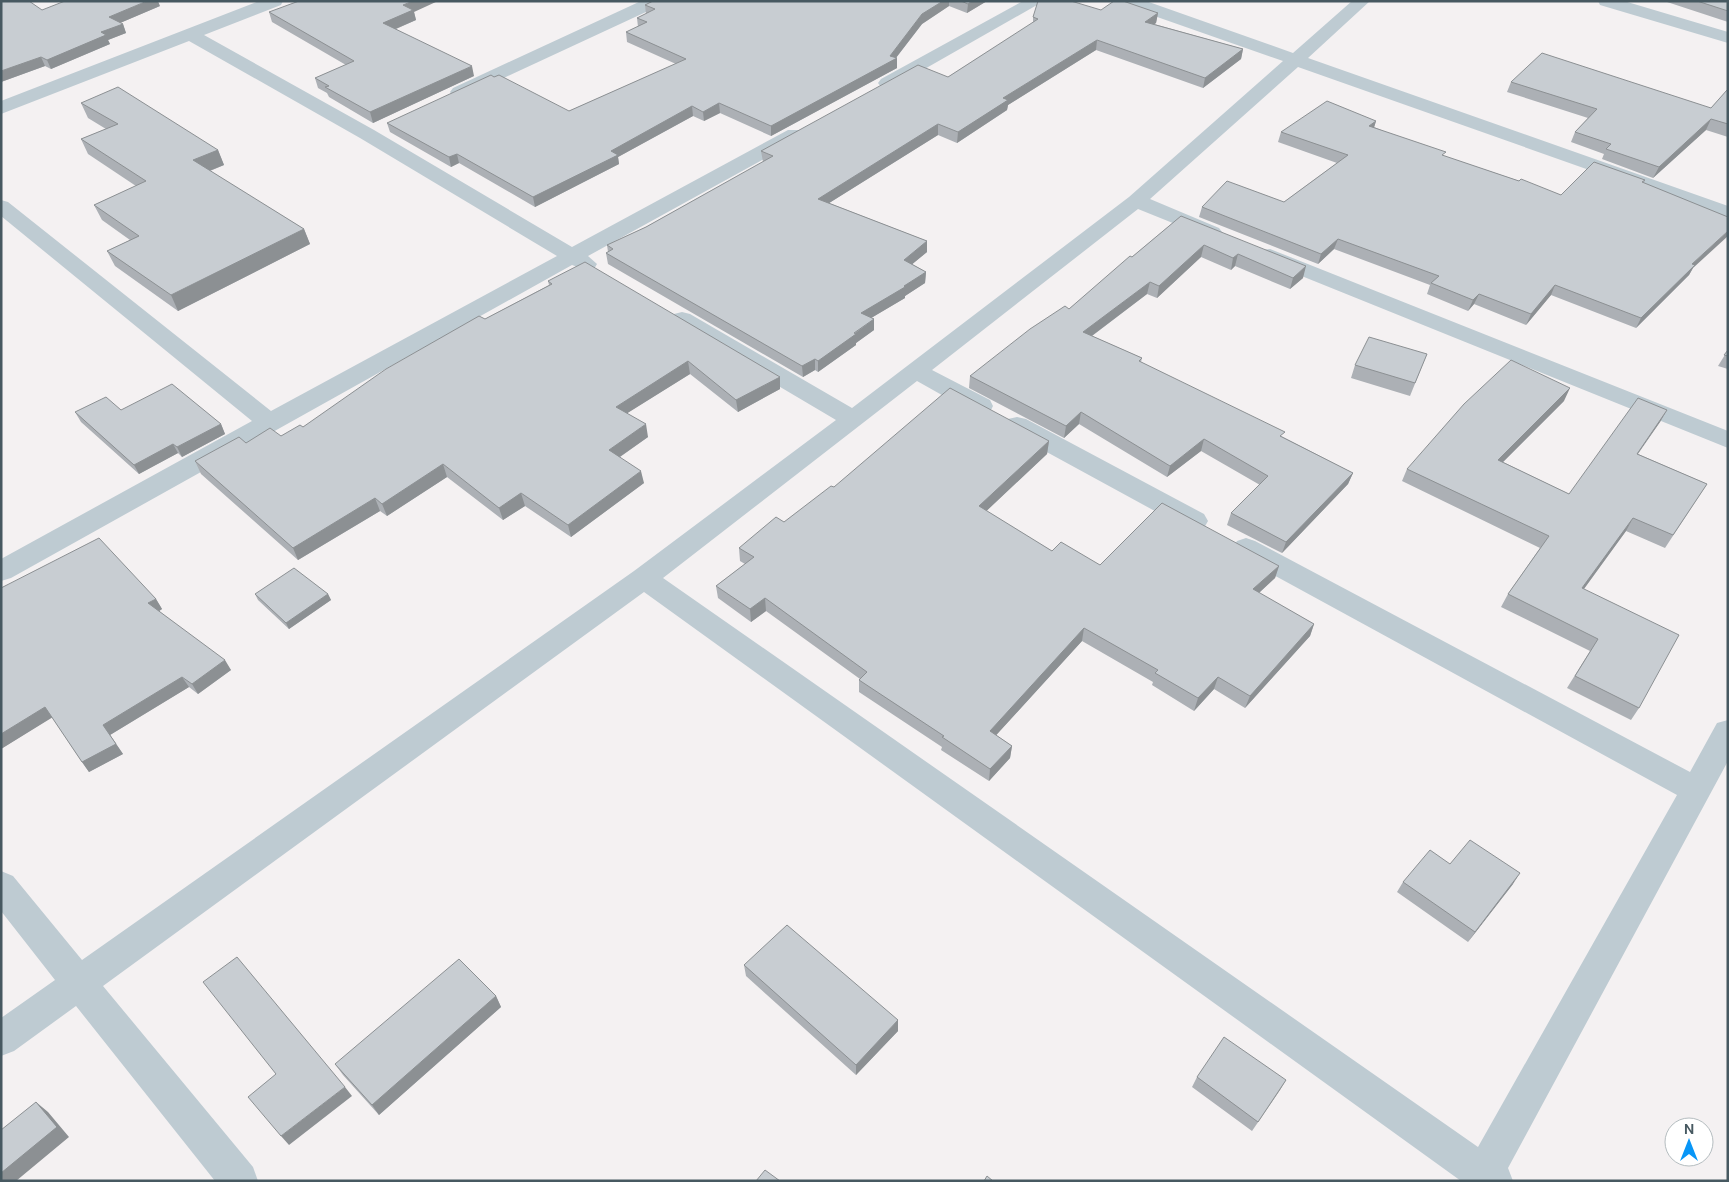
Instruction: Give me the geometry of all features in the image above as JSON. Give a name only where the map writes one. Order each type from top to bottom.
[{"type":"street","points":[[1,108],[275,1]]},
{"type":"street","points":[[439,101],[655,1]]},
{"type":"street","points":[[870,92],[1036,1]]},
{"type":"street","points":[[1129,1],[1728,212]]},
{"type":"street","points":[[1,1039],[644,578],[916,371],[1136,201],[1362,1]]},
{"type":"street","points":[[1606,1],[1728,38]]},
{"type":"street","points":[[192,35],[376,130],[607,276]]},
{"type":"street","points":[[1,571],[809,126]]},
{"type":"street","points":[[1136,201],[1728,440]]},
{"type":"street","points":[[1,206],[269,422]]},
{"type":"street","points":[[666,310],[853,419]]},
{"type":"street","points":[[916,371],[1694,790]]},
{"type":"street","points":[[644,578],[1489,1177],[1694,790],[1728,732]]},
{"type":"street","points":[[1,886],[78,984],[239,1181]]},
{"type":"building","points":[[1,1],[29,1],[42,10],[65,1],[147,1],[109,17],[123,24],[101,32],[106,35],[47,60],[41,57],[1,71]]},
{"type":"building","points":[[299,1],[413,1],[403,5],[413,10],[383,23],[472,66],[370,112],[325,87],[329,86],[315,78],[354,61],[269,12]]},
{"type":"building","points":[[653,1],[943,1],[922,14],[890,56],[897,58],[771,126],[719,103],[703,112],[692,106],[611,151],[618,155],[533,197],[457,154],[449,157],[387,123],[491,75],[494,77],[499,75],[569,111],[686,59],[626,32],[647,22],[637,18],[655,9],[645,5]]},
{"type":"building","points":[[961,1],[972,1],[968,4]]},
{"type":"building","points":[[1038,1],[1071,1],[1101,10],[1114,1],[1123,1],[1158,13],[1145,22],[1243,49],[1205,78],[1097,40],[1003,98],[1008,100],[958,132],[938,124],[818,199],[927,241],[904,260],[926,272],[861,313],[874,319],[818,361],[815,359],[802,366],[606,253],[613,249],[607,245],[646,227],[773,156],[761,151],[918,65],[948,77],[1038,19],[1033,17]]},
{"type":"building","points":[[1697,1],[1728,1],[1728,11]]},
{"type":"building","points":[[1542,53],[1711,108],[1728,90],[1728,124],[1711,119],[1659,167],[1606,149],[1611,144],[1575,132],[1597,109],[1511,82]]},
{"type":"building","points":[[118,87],[218,150],[193,160],[304,229],[171,295],[107,251],[139,236],[94,205],[146,181],[81,139],[118,124],[81,103]]},
{"type":"building","points":[[1327,101],[1376,121],[1369,126],[1446,152],[1442,155],[1519,181],[1521,179],[1561,195],[1594,162],[1645,180],[1642,182],[1728,217],[1728,231],[1692,264],[1695,265],[1641,318],[1555,285],[1531,314],[1479,294],[1473,300],[1431,283],[1439,276],[1338,239],[1321,254],[1202,207],[1227,181],[1284,202],[1348,155],[1281,132]]},
{"type":"building","points":[[1181,216],[1306,266],[1293,278],[1238,254],[1233,258],[1204,245],[1159,286],[1150,282],[1083,332],[1142,358],[1139,361],[1285,432],[1280,436],[1353,473],[1286,542],[1231,513],[1268,476],[1204,439],[1170,466],[1081,412],[1066,426],[970,376],[1030,329],[1065,306],[1069,309],[1130,256],[1132,257]]},
{"type":"building","points":[[585,262],[780,377],[736,400],[688,361],[616,407],[646,424],[609,450],[641,471],[568,525],[521,493],[499,508],[443,464],[382,504],[375,498],[293,548],[195,461],[239,437],[246,443],[270,428],[281,436],[300,425],[303,427],[386,369],[479,316],[485,319],[552,284],[548,281]]},
{"type":"building","points":[[1369,337],[1427,354],[1415,383],[1355,365]]},
{"type":"building","points":[[1511,360],[1570,388],[1498,460],[1569,494],[1638,398],[1667,410],[1637,454],[1707,484],[1673,535],[1633,518],[1582,588],[1679,635],[1639,708],[1575,676],[1598,639],[1508,594],[1549,536],[1407,469],[1464,404]]},
{"type":"building","points":[[172,384],[221,424],[177,447],[173,444],[134,465],[75,412],[106,397],[121,410]]},
{"type":"building","points":[[950,388],[1049,441],[979,506],[1052,551],[1061,542],[1100,565],[1162,503],[1279,566],[1253,589],[1314,624],[1250,696],[1218,677],[1198,698],[1155,673],[1158,670],[1084,628],[990,731],[1012,746],[990,769],[859,680],[867,672],[765,598],[750,609],[716,586],[754,557],[739,548],[776,517],[784,522],[831,486],[834,487]]},
{"type":"building","points":[[99,538],[156,599],[148,603],[225,660],[192,684],[182,677],[103,725],[116,744],[82,762],[45,707],[1,734],[1,588]]},
{"type":"building","points":[[294,568],[328,594],[286,623],[255,594]]},
{"type":"building","points":[[1470,840],[1520,873],[1475,932],[1403,882],[1430,850],[1450,864]]},
{"type":"building","points":[[787,925],[898,1020],[856,1065],[744,965]]},
{"type":"building","points":[[237,957],[345,1087],[281,1136],[248,1097],[276,1074],[203,982]]},
{"type":"building","points":[[459,959],[496,996],[372,1105],[335,1064]]},
{"type":"building","points":[[1224,1037],[1286,1080],[1258,1122],[1197,1077]]},
{"type":"building","points":[[36,1102],[57,1127],[1,1173],[1,1130]]},
{"type":"building","points":[[765,1170],[780,1181],[756,1181]]},
{"type":"building","points":[[987,1176],[993,1181],[984,1181]]}]
